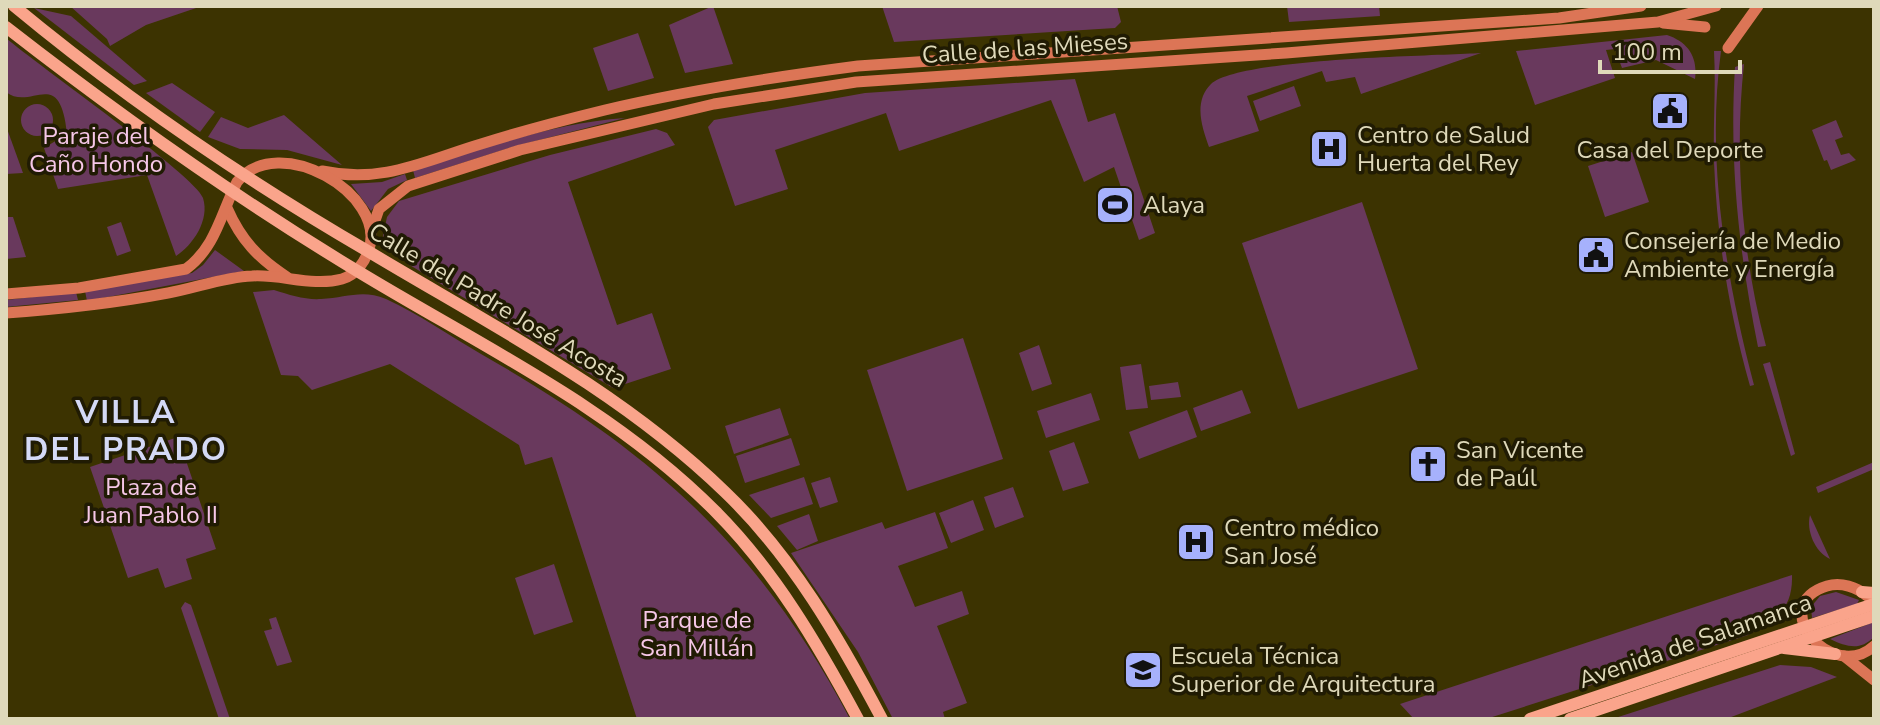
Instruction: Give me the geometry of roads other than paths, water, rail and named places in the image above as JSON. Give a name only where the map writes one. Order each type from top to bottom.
[{"type":"highway","name":"Calle del Padre José Acosta","points":[[14,6],[244,174],[596,388],[698,467],[752,519],[792,569],[847,654],[882,719]]},
{"type":"highway","name":"Calle del Padre José Acosta","points":[[6,27],[117,111],[233,191],[356,270],[573,399],[685,483],[715,511],[774,580],[819,649],[858,719]]},
{"type":"highway","name":"Avenida de Salamanca","points":[[1570,719],[1781,647],[1806,632],[1874,603]]},
{"type":"highway","name":"Avenida de Salamanca","points":[[1530,719],[1806,632],[1874,616]]},
{"type":"highway","points":[[1781,647],[1840,655]]},
{"type":"main road","name":"Calle de las Mieses","points":[[244,174],[267,164],[285,163],[347,176],[385,175],[569,119],[677,95],[887,62],[1559,18],[1641,6]]},
{"type":"main road","name":"Calle de las Mieses","points":[[371,232],[379,209],[408,186],[520,150],[682,112],[856,82],[1430,42],[1658,22],[1716,6]]},
{"type":"main road","points":[[1728,48],[1758,6]]},
{"type":"main road","points":[[1430,42],[1486,33],[1545,29],[1559,18],[1575,29]]},
{"type":"main road","points":[[1658,22],[1705,27]]},
{"type":"main road","points":[[1123,46],[1163,61],[1167,52],[1175,50],[1332,38],[1345,31]]},
{"type":"main road","points":[[856,82],[887,62],[894,72],[917,77]]},
{"type":"main road","points":[[569,119],[669,102],[682,112],[685,103],[692,99],[769,86],[788,76]]},
{"type":"main road","points":[[6,313],[85,306],[249,276],[321,282],[341,279],[356,270],[368,252],[371,232],[356,202],[322,171]]},
{"type":"main road","points":[[6,294],[79,288],[186,269],[205,251],[244,174]]},
{"type":"main road","points":[[227,208],[246,243],[262,261],[288,277]]},
{"type":"main road","points":[[1874,603],[1868,592],[1844,585],[1819,589],[1808,596],[1804,605],[1806,632],[1874,680]]},
{"type":"main road","points":[[1840,655],[1859,654],[1874,646]]},
{"type":"place","name":"Casa del Deporte","points":[[1670,111]]},
{"type":"place","name":"Centro de Salud Huerta del Rey","points":[[1329,149]]},
{"type":"place","name":"Alaya","points":[[1115,205]]},
{"type":"place","name":"Consejería de Medio Ambiente y Energía","points":[[1596,255]]},
{"type":"place","name":"San Vicente de Paúl","points":[[1428,464]]},
{"type":"place","name":"Centro médico San José","points":[[1196,542]]},
{"type":"place","name":"Escuela Técnica Superior de Arquitectura","points":[[1143,670]]},
{"type":"district","name":"VILLA DEL PRADO","points":[[126,430]]},
{"type":"park label","name":"Paraje del Caño Hondo","points":[[96,150]]},
{"type":"park label","name":"Plaza de Juan Pablo II","points":[[151,501]]},
{"type":"park label","name":"Parque de San Millán","points":[[697,634]]}]
